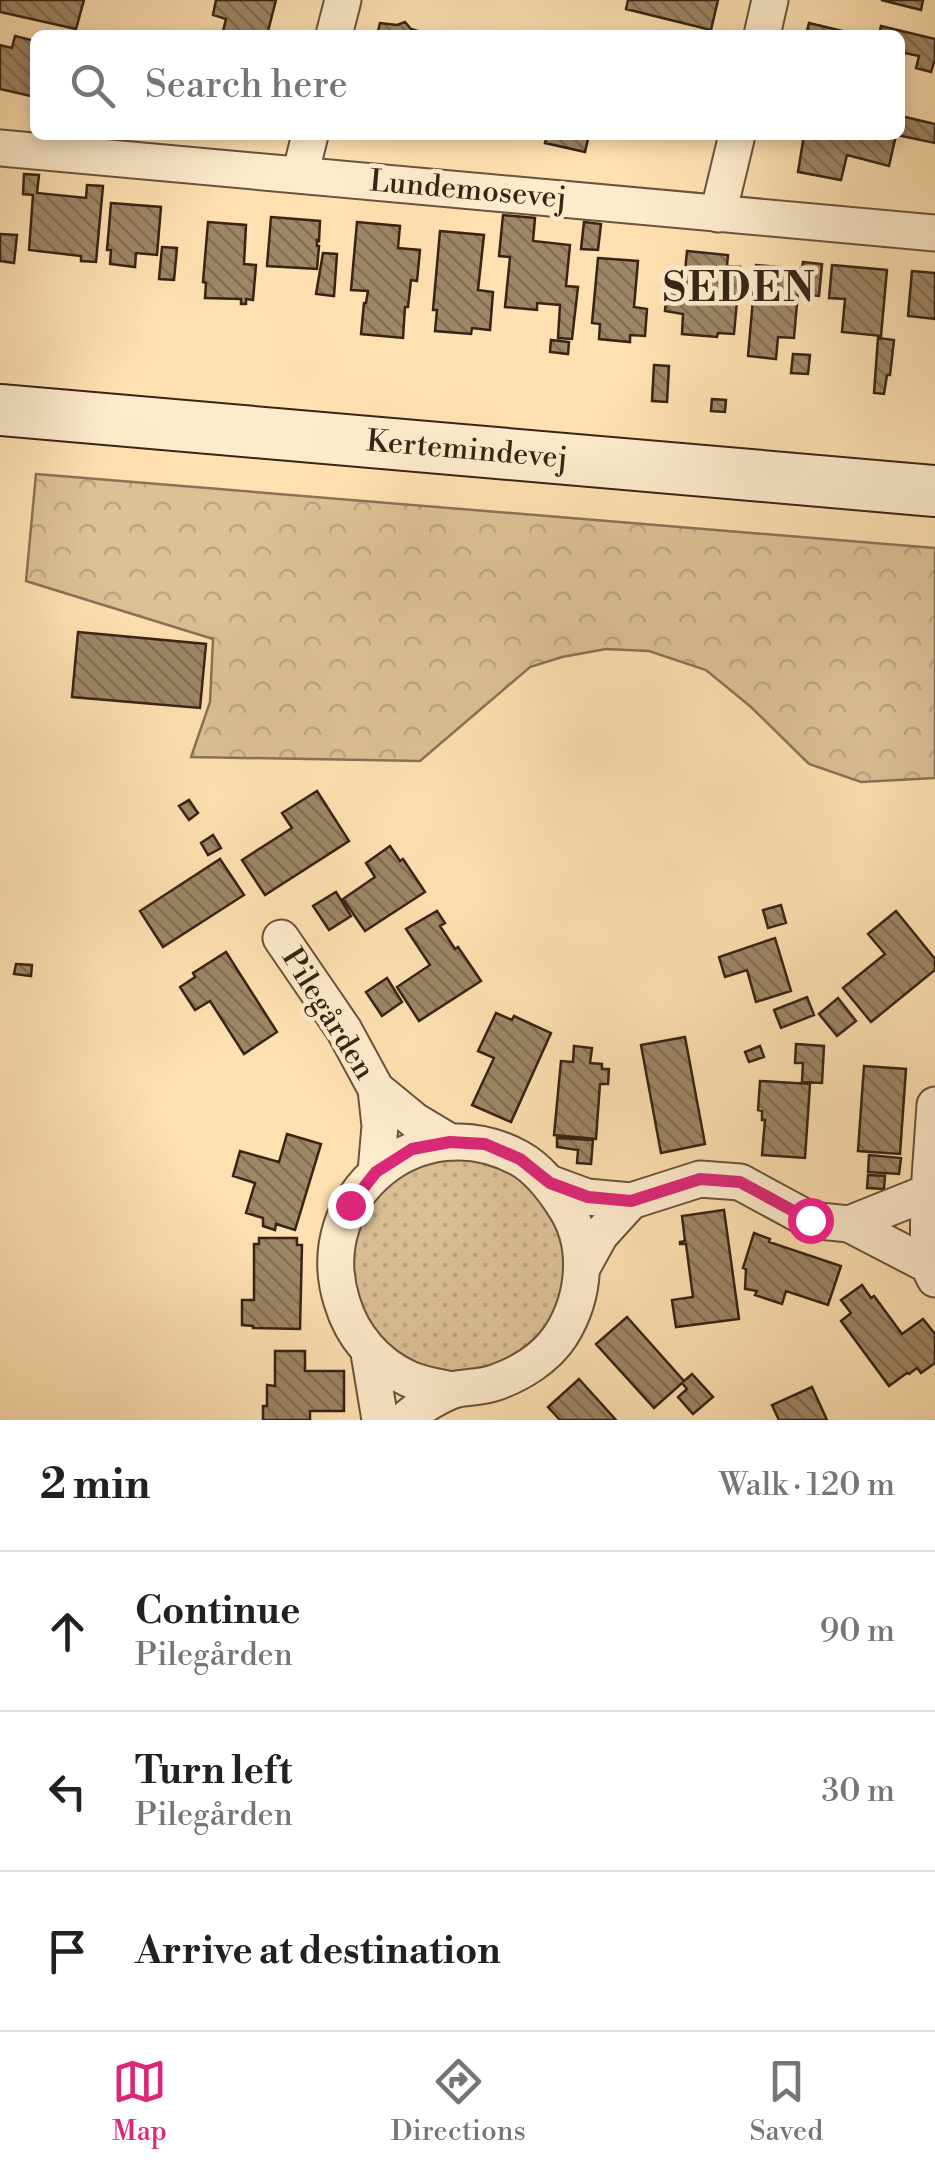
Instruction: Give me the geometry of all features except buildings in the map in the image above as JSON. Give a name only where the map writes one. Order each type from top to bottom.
[{"type":"main road","name":"Kertemindevej","points":[[0,410],[935,490]]},
{"type":"street","points":[[335,30],[343,0]]},
{"type":"street","points":[[763,30],[770,0]]},
{"type":"street","points":[[300,175],[309,140]]},
{"type":"street","points":[[718,214],[736,140]]},
{"type":"street","name":"Lundemosevej","points":[[0,148],[935,234]]},
{"type":"street","name":"Pilegården","points":[[281,938],[344,1030],[376,1089],[414,1121],[450,1142]]},
{"type":"street","name":"Pilegården","points":[[376,1089],[380,1126],[376,1172]]},
{"type":"street","name":"Pilegården","points":[[932,1272],[929,1192],[935,1105]]},
{"type":"street","name":"Pilegården","points":[[405,1420],[453,1390],[492,1384],[530,1367],[560,1337],[577,1300],[583,1266],[576,1223],[550,1183],[520,1159],[485,1144],[450,1142],[412,1149],[376,1172],[350,1205],[336,1243],[336,1286],[348,1321],[369,1353],[409,1379],[453,1390]]},
{"type":"street","name":"Pilegården","points":[[550,1183],[588,1197],[631,1201],[700,1179],[740,1182],[810,1220],[849,1224],[932,1272]]},
{"type":"street","points":[[849,1224],[929,1192]]},
{"type":"street","name":"Pilegården","points":[[583,1266],[600,1236],[631,1201]]},
{"type":"street","name":"Pilegården","points":[[369,1353],[380,1420]]},
{"type":"green space","points":[[36,474],[935,548],[935,778],[861,782],[809,764],[751,707],[706,670],[649,651],[606,649],[530,667],[420,761],[191,757],[210,702],[213,639],[26,581]]},
{"type":"green space","points":[[459,1155],[526,1178],[551,1204],[570,1272],[544,1338],[482,1376],[407,1367],[356,1313],[349,1238],[365,1204],[391,1176],[423,1160]]},
{"type":"district","name":"SEDEN","points":[[740,289]]},
{"type":"route","points":[[350,1205],[376,1172],[412,1149],[450,1142],[485,1144],[520,1159],[550,1183],[588,1197],[631,1201],[700,1179],[740,1182],[810,1220]]}]
